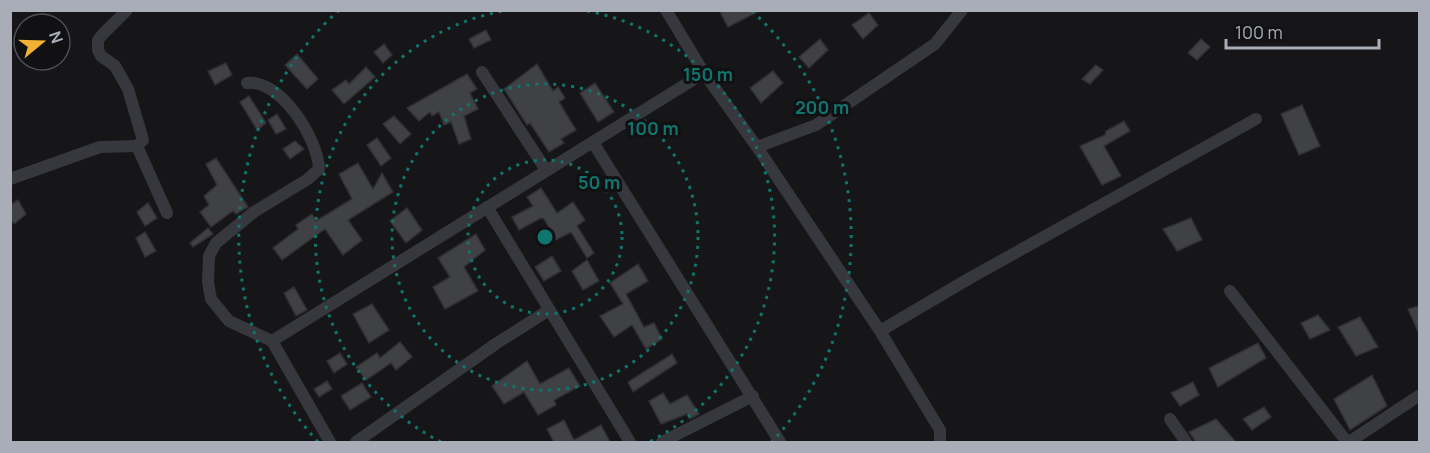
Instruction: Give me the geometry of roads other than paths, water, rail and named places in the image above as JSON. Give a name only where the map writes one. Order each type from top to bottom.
[{"type":"street","points":[[10,179],[100,147],[137,146],[143,140],[128,89],[115,66],[101,56],[99,50],[98,40],[127,10]]},
{"type":"street","points":[[666,10],[704,73],[758,147],[880,332],[940,430],[940,442]]},
{"type":"street","points":[[758,147],[816,125],[934,44],[962,10]]},
{"type":"street","points":[[482,72],[546,170]]},
{"type":"street","points":[[272,341],[546,170],[594,144],[704,73]]},
{"type":"street","points":[[247,83],[262,83],[280,95],[298,118],[319,159],[319,169],[254,212],[216,243],[209,256],[208,282],[211,299],[229,321],[272,341],[330,442]]},
{"type":"street","points":[[880,332],[970,278],[1256,119]]},
{"type":"street","points":[[594,144],[780,442]]},
{"type":"street","points":[[137,146],[166,213]]},
{"type":"street","points":[[488,207],[630,442]]},
{"type":"street","points":[[1230,291],[1348,442],[1419,395]]},
{"type":"street","points":[[356,442],[497,343],[549,310]]},
{"type":"street","points":[[662,442],[753,396]]},
{"type":"street","points":[[1170,419],[1186,442]]}]
